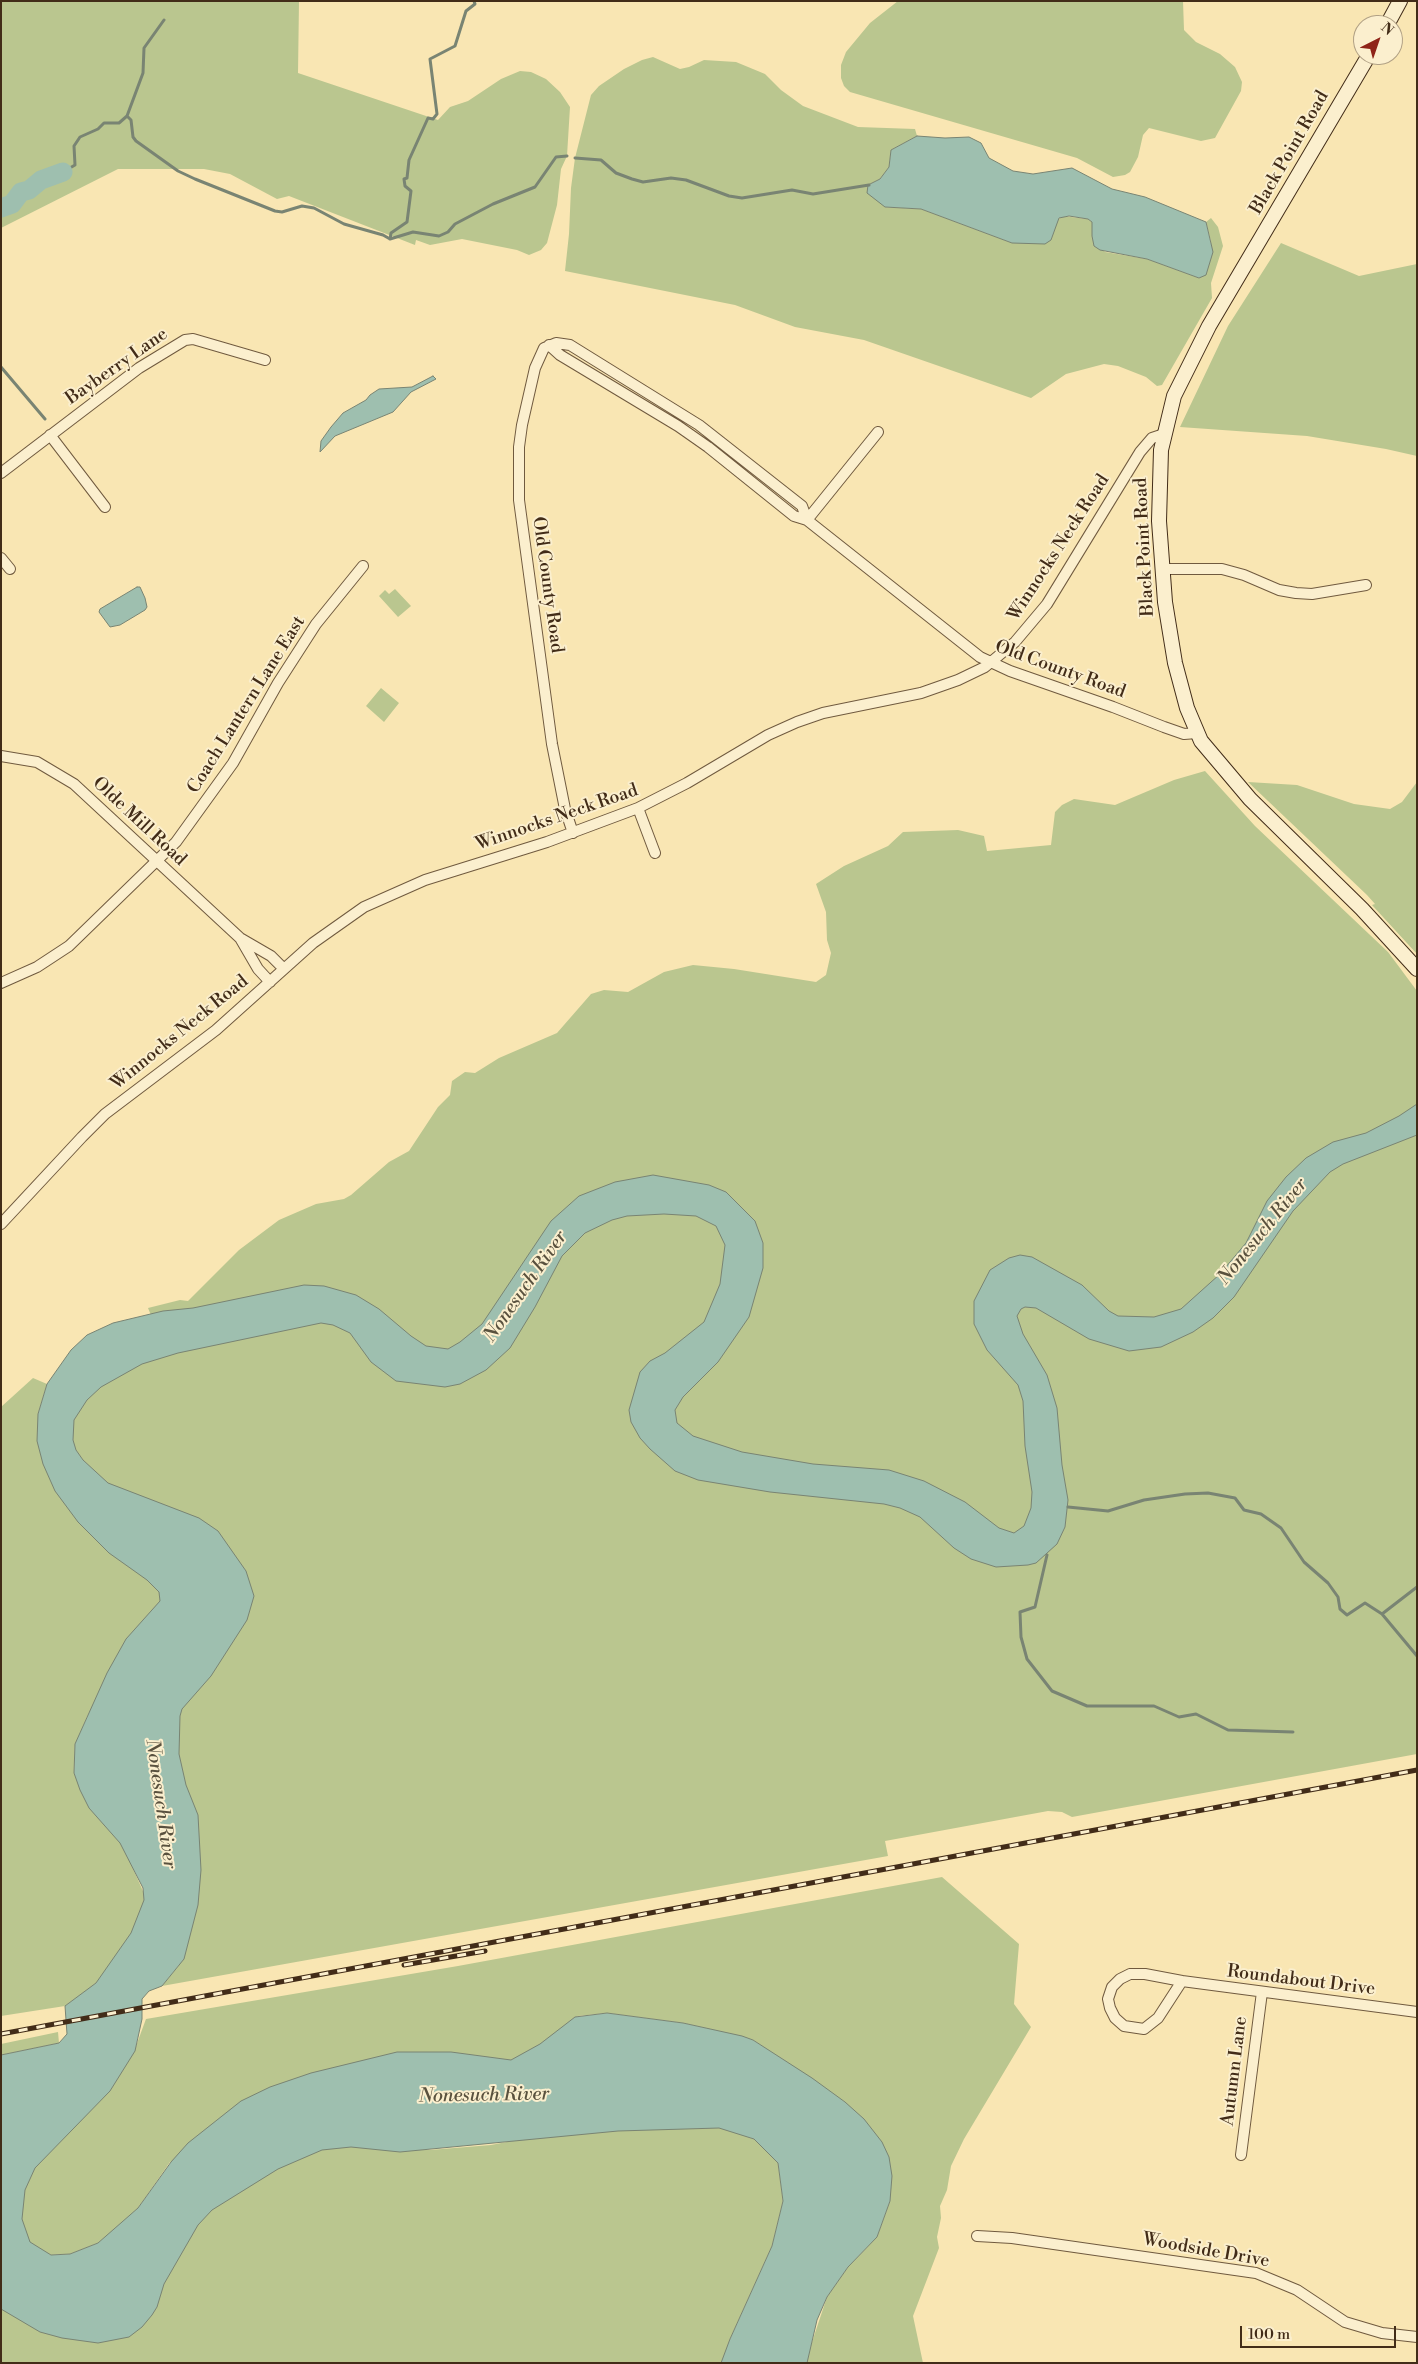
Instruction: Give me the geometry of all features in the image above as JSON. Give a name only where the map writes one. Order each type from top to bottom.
[{"type":"main road","points":[[1392,15],[1400,1]]},
{"type":"main road","name":"Black Point Road","points":[[1362,65],[1193,357],[1174,396],[1164,434],[1159,482],[1162,570],[1168,624],[1177,676],[1197,733],[1218,763],[1250,800],[1362,909],[1417,969]]},
{"type":"street","name":"Bayberry Lane","points":[[1,473],[139,368],[185,340],[193,339],[265,360]]},
{"type":"street","name":"Old County Road","points":[[573,833],[565,809],[552,744],[519,493],[519,447],[526,402],[535,368],[544,348],[549,345],[560,355],[678,426],[794,516],[807,520],[946,632],[991,663],[1177,732],[1184,734],[1197,733]]},
{"type":"street","points":[[807,520],[878,432]]},
{"type":"street","name":"Winnocks Neck Road","points":[[1,1224],[106,1114],[202,1042],[333,927],[383,897],[441,874],[573,833],[638,808],[687,784],[786,726],[823,713],[937,688],[967,676],[991,663],[1016,642],[1047,604],[1140,452],[1152,438],[1164,434]]},
{"type":"street","points":[[50,435],[105,507]]},
{"type":"street","points":[[1,558],[10,569]]},
{"type":"street","name":"Coach Lantern Lane East","points":[[1,983],[37,967],[69,946],[176,842],[233,763],[278,683],[316,624],[364,566]]},
{"type":"street","points":[[1162,570],[1222,569],[1244,575],[1279,590],[1296,593],[1312,594],[1366,585]]},
{"type":"street","name":"Olde Mill Road","points":[[1,756],[37,762],[81,790],[240,938],[271,956],[284,969]]},
{"type":"street","points":[[638,808],[655,853]]},
{"type":"street","name":"Olde Mill Road","points":[[240,938],[253,962],[270,982]]},
{"type":"street","name":"Roundabout Drive","points":[[1182,1981],[1158,2018],[1149,2027],[1139,2030],[1124,2026],[1116,2020],[1110,2008],[1108,1999],[1110,1991],[1123,1977],[1145,1974],[1182,1981],[1417,2012]]},
{"type":"street","name":"Autumn Lane","points":[[1241,2155],[1262,1992]]},
{"type":"street","name":"Woodside Drive","points":[[977,2236],[1012,2238],[1207,2264],[1256,2273],[1297,2290],[1346,2322],[1382,2332],[1417,2337]]},
{"type":"green space","points":[[1,1],[299,1],[298,73],[438,120],[450,107],[468,101],[501,79],[520,71],[531,72],[546,79],[560,92],[570,107],[567,156],[561,169],[557,205],[547,243],[541,250],[529,255],[517,250],[462,239],[430,245],[416,240],[415,245],[289,196],[277,199],[230,174],[204,169],[118,169],[1,228]]},
{"type":"green space","points":[[898,1],[1183,1],[1184,30],[1196,42],[1220,54],[1235,67],[1242,82],[1241,91],[1215,138],[1201,141],[1149,128],[1143,135],[1138,157],[1130,172],[1113,177],[1077,158],[850,92],[844,86],[841,78],[841,65],[846,52],[870,23]]},
{"type":"green space","points":[[653,57],[680,69],[704,60],[736,62],[765,74],[781,90],[803,106],[858,127],[915,129],[917,136],[891,150],[889,167],[880,179],[868,185],[885,207],[921,209],[1012,243],[1051,240],[1056,222],[1062,216],[1088,219],[1092,222],[1092,236],[1105,252],[1147,259],[1199,278],[1211,242],[1206,222],[1211,218],[1218,227],[1223,246],[1211,283],[1212,298],[1162,385],[1157,386],[1146,377],[1118,366],[1104,364],[1066,374],[1031,398],[864,340],[795,327],[735,305],[565,271],[575,158],[591,95],[599,86],[624,69]]},
{"type":"green space","points":[[1281,243],[1359,276],[1417,264],[1417,456],[1307,436],[1180,427],[1228,326]]},
{"type":"green space","points":[[395,589],[411,606],[398,617],[379,596],[385,590],[389,594]]},
{"type":"green space","points":[[381,688],[399,703],[384,722],[366,706]]},
{"type":"green space","points":[[1205,771],[1255,826],[1388,952],[1417,991],[1417,1754],[1072,1817],[1062,1812],[1048,1811],[885,1841],[888,1856],[162,1986],[179,1965],[181,1774],[175,1733],[176,1720],[195,1682],[122,1492],[98,1479],[72,1446],[71,1412],[115,1373],[167,1354],[148,1308],[180,1300],[188,1301],[239,1250],[279,1220],[316,1204],[344,1199],[351,1195],[389,1162],[409,1151],[438,1107],[450,1095],[452,1081],[465,1072],[475,1073],[499,1058],[557,1033],[591,994],[604,990],[628,992],[664,972],[693,965],[734,969],[816,982],[826,975],[831,953],[827,940],[826,912],[816,884],[844,866],[888,846],[903,832],[958,830],[984,836],[987,851],[1051,845],[1055,812],[1062,805],[1074,799],[1115,805],[1174,780]]},
{"type":"green space","points":[[1248,782],[1297,785],[1354,804],[1390,809],[1402,802],[1417,782],[1417,954],[1372,905],[1375,904],[1367,895]]},
{"type":"green space","points":[[33,1378],[47,1384],[38,1414],[166,1593],[87,1717],[75,1746],[74,1773],[104,1824],[123,1846],[146,1898],[133,1931],[102,1977],[91,1988],[65,2006],[1,2016],[1,1407]]},
{"type":"green space","points":[[942,1877],[1019,1944],[1014,2004],[1031,2027],[964,2139],[951,2166],[947,2190],[940,2206],[941,2218],[937,2237],[939,2248],[913,2316],[923,2363],[805,2363],[827,2297],[848,2267],[877,2237],[890,2201],[845,2102],[753,2040],[683,2023],[607,2013],[578,2016],[525,2058],[170,2162],[138,2208],[117,2228],[98,2243],[70,2254],[51,2255],[30,2247],[18,2218],[28,2170],[136,2046],[146,2019],[458,1966]]},
{"type":"green space","points":[[58,2032],[59,2043],[1,2055],[1,2044]]},
{"type":"green space","points":[[726,2127],[754,2139],[778,2163],[783,2201],[772,2246],[730,2339],[725,2363],[1,2363],[1,2301],[203,2214],[303,2141],[430,2150],[491,2145],[579,2128]]},
{"type":"water","points":[[917,136],[969,137],[981,143],[989,158],[1013,171],[1033,174],[1072,168],[1112,189],[1145,197],[1206,222],[1213,252],[1206,275],[1199,278],[1147,259],[1100,250],[1094,246],[1092,222],[1088,219],[1069,216],[1059,218],[1051,240],[1045,244],[1012,243],[921,209],[885,207],[867,193],[868,185],[880,179],[889,167],[891,150]]},
{"type":"water","points":[[433,376],[436,379],[411,392],[393,412],[335,436],[320,452],[321,441],[343,413],[366,400],[379,389],[412,387]]},
{"type":"water","points":[[140,587],[145,598],[147,607],[145,610],[120,625],[110,627],[99,612],[100,609]]},
{"type":"water","name":"Nonesuch River","points":[[1417,1104],[1417,1135],[1343,1164],[1330,1172],[1293,1211],[1234,1297],[1213,1318],[1193,1332],[1161,1347],[1129,1351],[1089,1339],[1036,1308],[1025,1307],[1021,1309],[1017,1316],[1023,1334],[1047,1375],[1057,1408],[1062,1465],[1068,1500],[1065,1527],[1057,1544],[1036,1563],[1028,1565],[996,1567],[971,1559],[954,1548],[920,1517],[900,1508],[884,1504],[770,1492],[698,1480],[675,1471],[650,1449],[640,1438],[631,1422],[629,1410],[640,1372],[650,1361],[665,1353],[704,1322],[720,1284],[725,1245],[716,1226],[696,1216],[664,1214],[627,1216],[612,1220],[585,1233],[562,1256],[535,1307],[510,1348],[486,1370],[460,1384],[445,1387],[396,1381],[371,1362],[350,1333],[333,1325],[321,1323],[178,1353],[142,1364],[101,1387],[87,1400],[74,1420],[73,1440],[76,1450],[83,1460],[108,1483],[199,1518],[218,1531],[246,1571],[254,1596],[247,1620],[211,1676],[182,1709],[180,1716],[179,1754],[186,1785],[198,1815],[201,1870],[198,1905],[184,1959],[162,1986],[149,1991],[142,1999],[142,2019],[135,2051],[110,2091],[35,2168],[25,2190],[22,2219],[30,2242],[51,2255],[70,2254],[98,2243],[138,2208],[171,2162],[188,2143],[241,2101],[270,2087],[311,2073],[397,2052],[451,2052],[511,2060],[540,2044],[575,2017],[607,2013],[683,2023],[742,2036],[753,2040],[812,2078],[845,2102],[864,2119],[882,2142],[889,2157],[892,2176],[890,2201],[877,2237],[848,2267],[827,2297],[817,2320],[807,2363],[721,2363],[772,2246],[783,2201],[778,2163],[754,2139],[719,2128],[618,2131],[400,2152],[351,2147],[322,2150],[278,2169],[212,2210],[198,2225],[164,2284],[157,2307],[152,2315],[142,2327],[129,2337],[98,2343],[62,2338],[40,2332],[1,2309],[1,2055],[59,2043],[67,2034],[65,2006],[96,1983],[131,1933],[144,1900],[143,1888],[120,1843],[89,1808],[80,1790],[74,1773],[75,1744],[107,1673],[126,1639],[160,1601],[159,1592],[147,1580],[109,1553],[78,1522],[55,1491],[43,1464],[37,1441],[38,1414],[47,1384],[71,1350],[87,1335],[113,1323],[163,1311],[193,1308],[304,1285],[324,1286],[356,1295],[379,1309],[426,1346],[448,1349],[482,1324],[551,1221],[579,1196],[615,1182],[653,1175],[709,1185],[726,1192],[755,1221],[763,1243],[763,1268],[749,1317],[718,1362],[683,1397],[675,1410],[677,1423],[693,1436],[742,1452],[813,1464],[889,1470],[924,1481],[965,1502],[999,1528],[1014,1533],[1024,1526],[1031,1508],[1032,1492],[1025,1446],[1023,1401],[1018,1385],[987,1350],[974,1324],[974,1301],[990,1270],[1009,1258],[1020,1255],[1032,1257],[1082,1285],[1109,1311],[1118,1316],[1154,1317],[1181,1309],[1220,1274],[1246,1243],[1267,1201],[1286,1177],[1306,1158],[1333,1142],[1366,1133],[1399,1116]]},
{"type":"waterway","points":[[390,239],[391,233],[407,222],[411,191],[405,186],[404,179],[407,178],[409,160],[428,118],[433,119],[437,114],[430,59],[455,46],[466,11],[475,4],[474,1]]},
{"type":"waterway","points":[[63,172],[75,165],[74,146],[80,137],[98,129],[104,123],[119,123],[127,116],[143,73],[144,48],[164,20]]},
{"type":"waterway","points":[[127,116],[131,120],[133,137],[136,141],[178,171],[195,179],[275,211],[282,212],[302,206],[314,208],[344,224],[383,235],[390,239],[413,232],[439,236],[448,232],[455,224],[493,204],[535,187],[556,157],[567,156]]},
{"type":"waterway","points":[[575,158],[601,160],[616,173],[643,182],[671,178],[686,180],[729,196],[742,198],[792,190],[813,194],[869,185]]},
{"type":"waterway","points":[[1,208],[12,204],[21,192],[29,190],[41,180],[63,172]]},
{"type":"waterway","points":[[1,367],[45,419]]},
{"type":"waterway","points":[[1068,1507],[1108,1511],[1144,1500],[1185,1494],[1208,1493],[1235,1498],[1244,1510],[1261,1514],[1281,1528],[1304,1562],[1328,1583],[1338,1597],[1340,1609],[1347,1615],[1365,1603],[1382,1614],[1417,1656]]},
{"type":"waterway","points":[[1047,1555],[1035,1607],[1020,1612],[1021,1637],[1027,1659],[1052,1691],[1087,1706],[1154,1706],[1179,1717],[1196,1714],[1228,1730],[1293,1732]]},
{"type":"waterway","points":[[1382,1614],[1417,1587]]},
{"type":"railway","points":[[1,2034],[1417,1770]]},
{"type":"railway","points":[[404,1965],[485,1951]]}]
